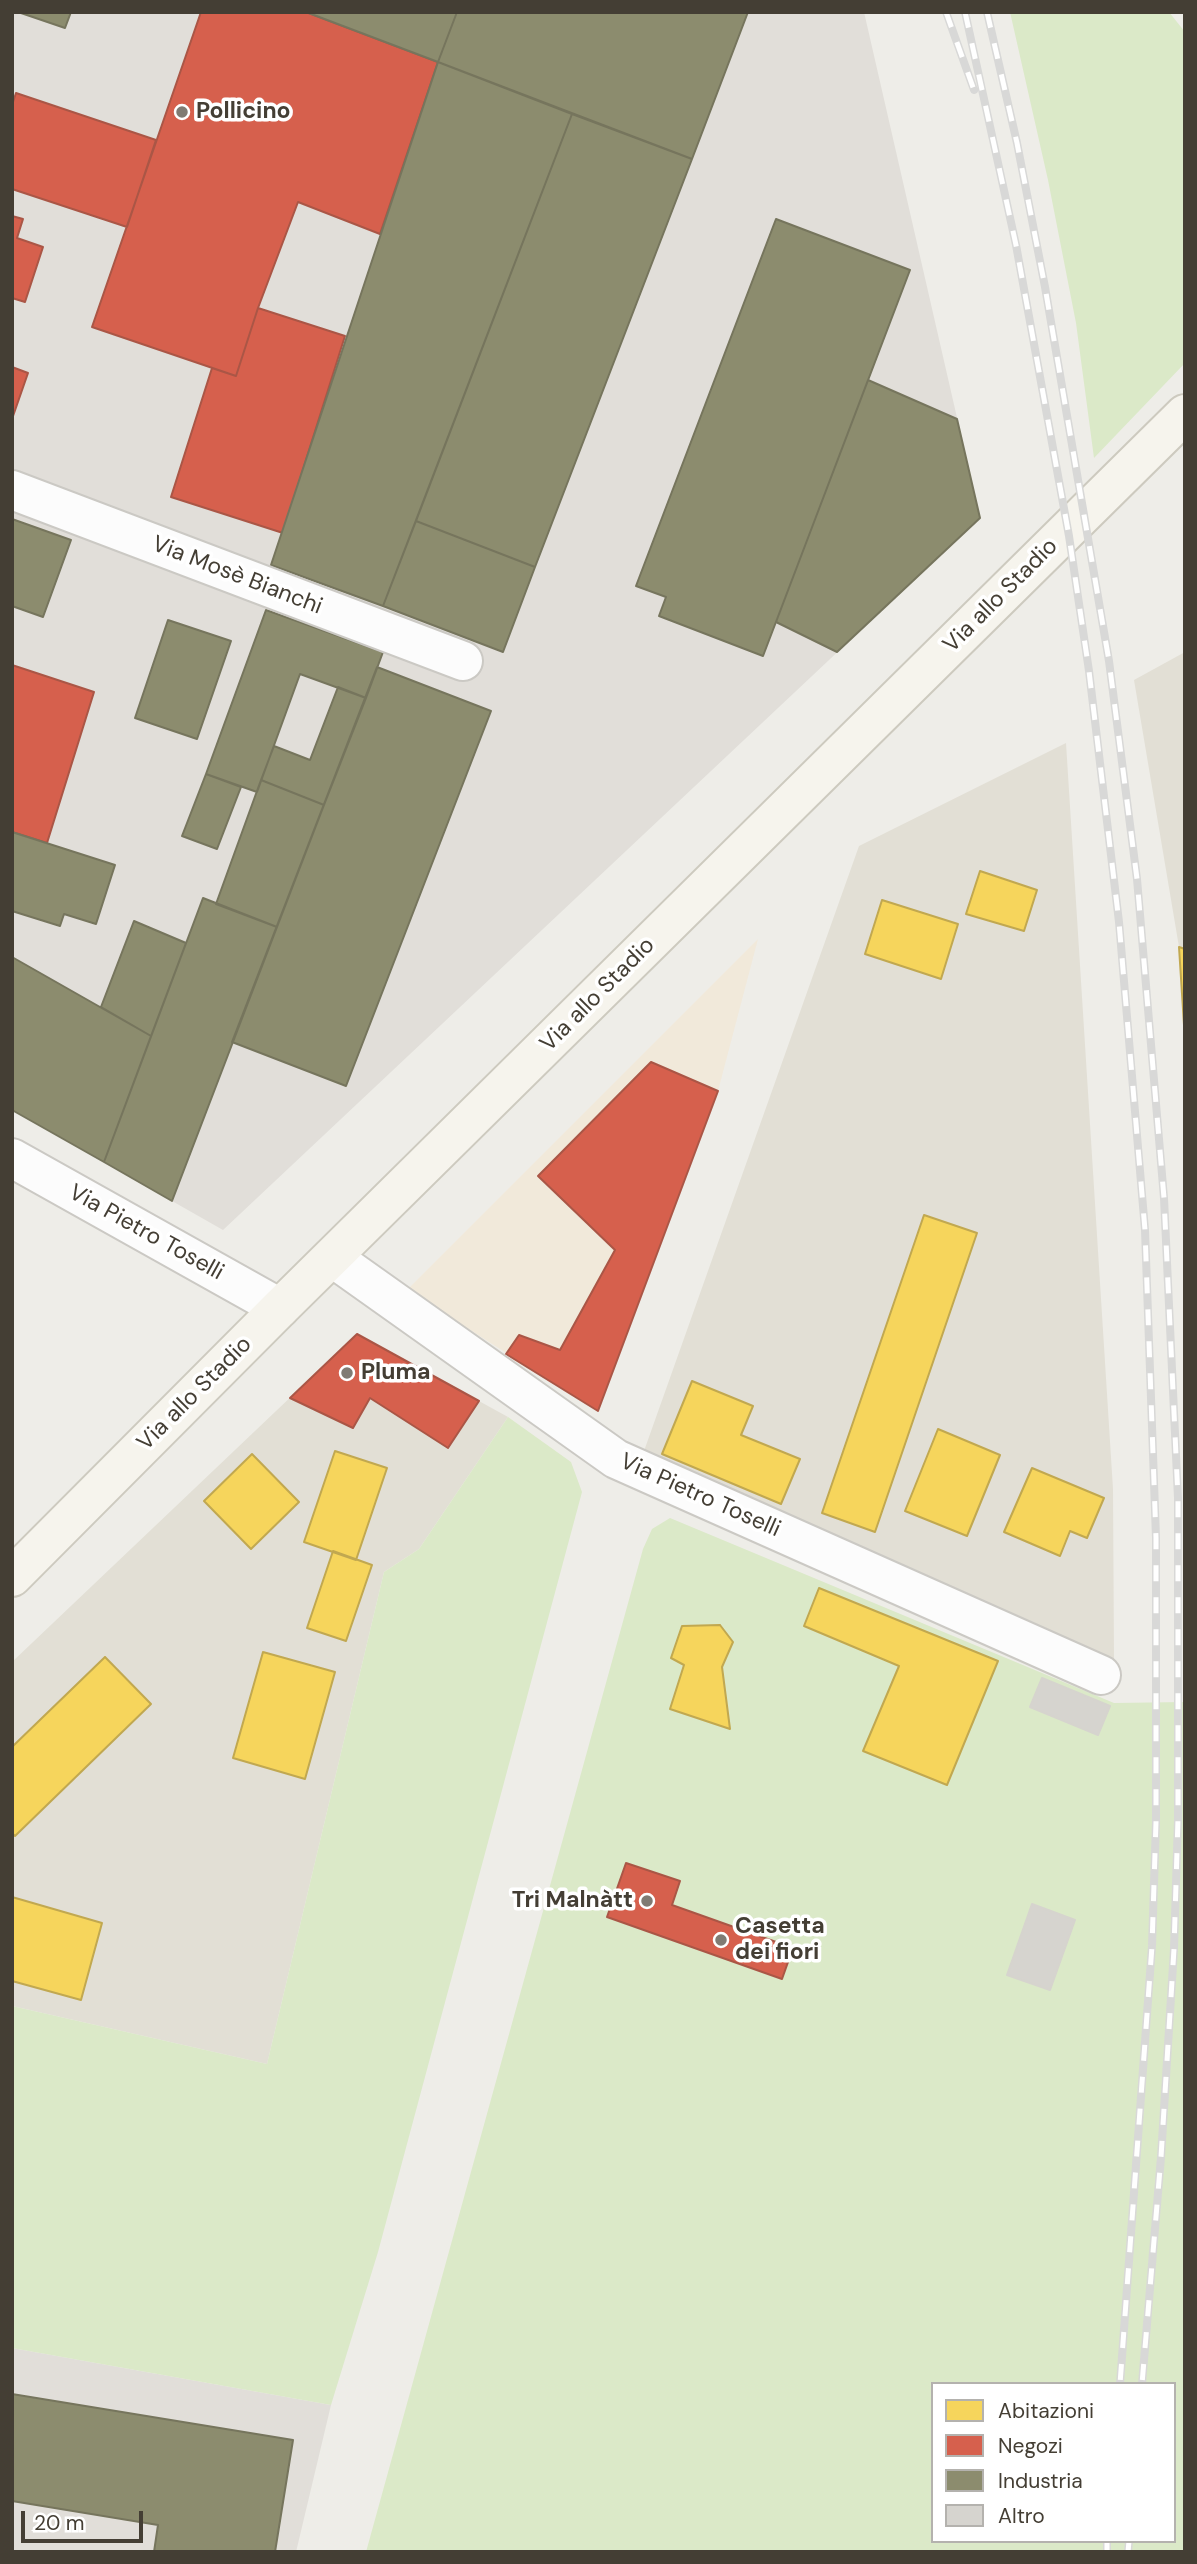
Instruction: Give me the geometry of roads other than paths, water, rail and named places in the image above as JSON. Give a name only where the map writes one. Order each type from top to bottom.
[{"type":"main road","name":"Via allo Stadio","points":[[12,1577],[280,1308],[1185,414]]},
{"type":"street","name":"Via Mosè Bianchi","points":[[12,491],[463,661]]},
{"type":"street","name":"Via Pietro Toselli","points":[[12,1158],[280,1308]]},
{"type":"street","name":"Via Pietro Toselli","points":[[333,1258],[616,1459],[1101,1675]]},
{"type":"railway","points":[[946,12],[974,90]]},
{"type":"railway","points":[[965,12],[1016,245],[1069,536],[1089,671],[1119,922],[1145,1230],[1156,1538],[1156,1822],[1152,1946],[1120,2382]]},
{"type":"railway","points":[[987,12],[1017,143],[1045,287],[1109,661],[1137,879],[1164,1198],[1178,1498],[1178,1819],[1174,1949],[1161,2157],[1142,2382]]},
{"type":"railway","points":[[1107,2543],[1107,2552]]},
{"type":"railway","points":[[1128,2552],[1129,2543]]},
{"type":"place","name":"Pollicino","points":[[182,112]]},
{"type":"place","name":"Pluma","points":[[347,1373]]},
{"type":"place","name":"Tri Malnàtt","points":[[647,1901]]},
{"type":"place","name":"Casetta dei fiori","points":[[721,1940]]}]
